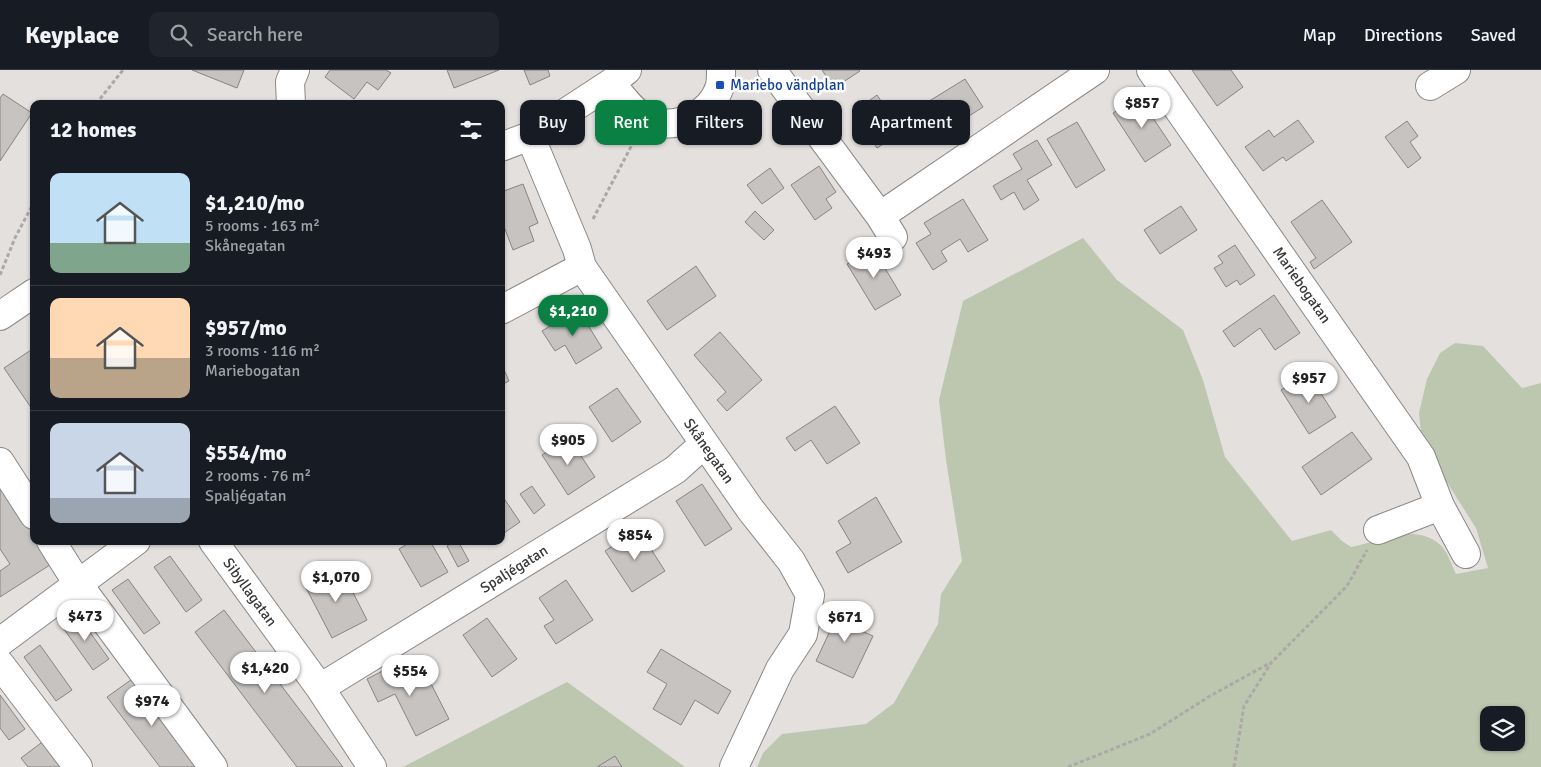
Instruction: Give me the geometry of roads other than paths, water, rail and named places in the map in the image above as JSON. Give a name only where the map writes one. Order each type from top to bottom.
[{"type":"street","points":[[291,100],[290,82],[295,70]]},
{"type":"street","points":[[584,100],[619,77],[635,110],[646,118],[659,123],[690,119],[704,110],[712,101],[720,85],[721,70]]},
{"type":"street","points":[[772,70],[887,226],[1095,70]]},
{"type":"street","name":"Mariebogatan","points":[[1152,70],[1421,457],[1440,506],[1466,554]]},
{"type":"street","points":[[1430,86],[1456,70]]},
{"type":"street","points":[[505,145],[520,139]]},
{"type":"street","name":"Skånegatan","points":[[534,145],[580,258],[704,444],[750,509],[791,561],[810,595],[803,634],[780,668],[734,767]]},
{"type":"street","points":[[505,307],[580,258]]},
{"type":"street","points":[[0,316],[30,296]]},
{"type":"street","name":"Spaljégatan","points":[[320,688],[675,470],[704,444]]},
{"type":"street","points":[[0,462],[30,509]]},
{"type":"street","points":[[1378,530],[1440,506]]},
{"type":"street","points":[[54,545],[78,584],[213,767]]},
{"type":"street","points":[[0,642],[131,545]]},
{"type":"street","name":"Sibyllagatan","points":[[216,545],[320,688],[372,767]]},
{"type":"street","points":[[0,664],[78,767]]},
{"type":"place","name":"Mariebo vändplan","points":[[720,85]]}]
